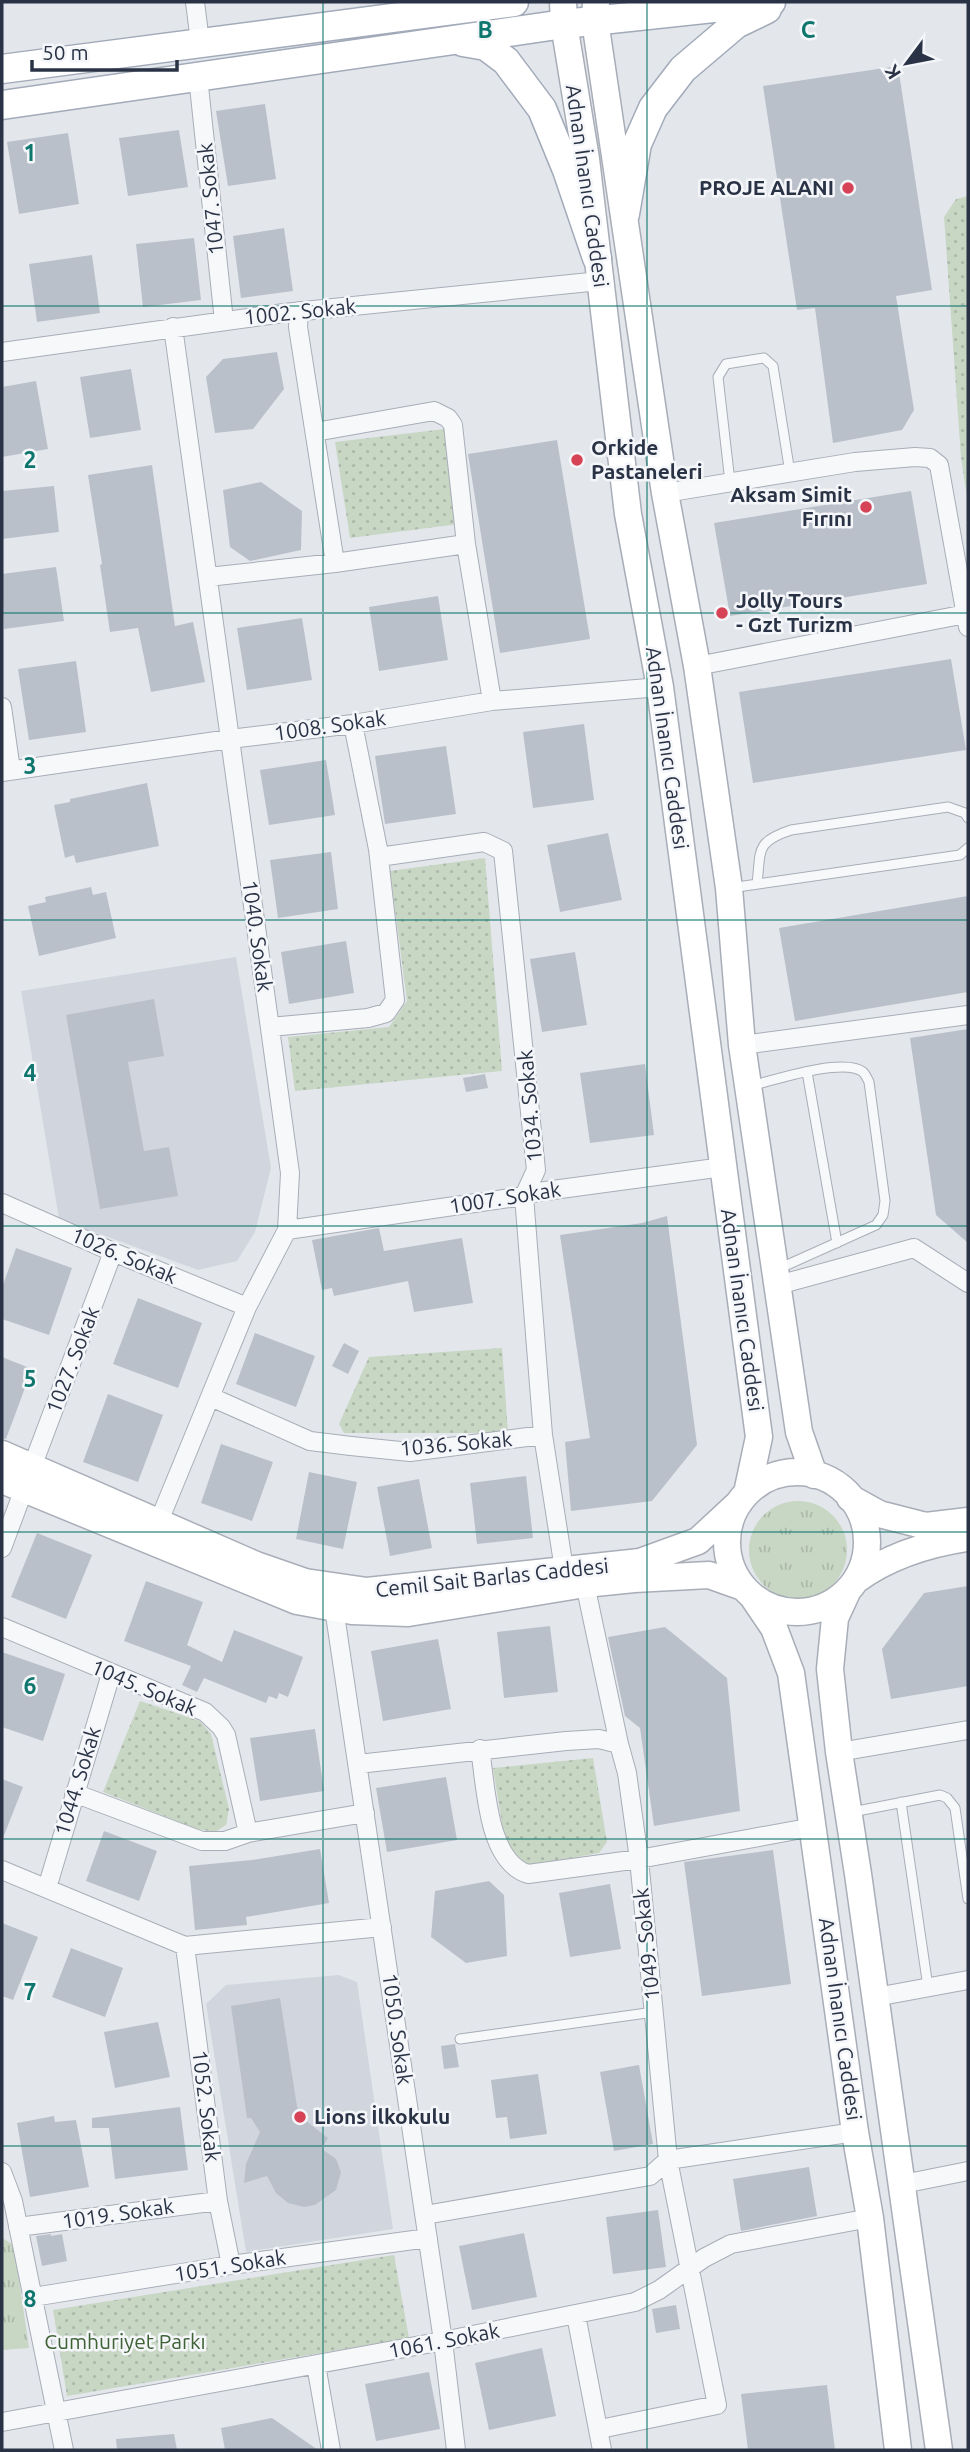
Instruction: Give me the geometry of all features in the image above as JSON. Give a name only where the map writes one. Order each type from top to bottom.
[{"type":"main road","points":[[2,69],[514,2]]},
{"type":"main road","points":[[2,105],[453,40],[564,13],[771,2]]},
{"type":"main road","points":[[625,214],[637,144],[653,108],[683,69],[736,24],[783,2]]},
{"type":"main road","name":"Adnan İnanıcı Caddesi","points":[[596,11],[665,493],[697,666],[729,888],[748,1086],[799,1432],[814,1475]]},
{"type":"main road","name":"Adnan İnanıcı Caddesi","points":[[564,13],[586,159],[628,514],[660,687],[760,1437],[743,1498]]},
{"type":"main road","points":[[453,40],[486,46],[506,61],[542,109],[567,170],[599,269]]},
{"type":"main road","name":"Cemil Sait Barlas Caddesi","points":[[2,1454],[19,1479],[297,1601],[352,1611],[408,1613],[640,1562],[698,1541],[743,1498]]},
{"type":"main road","points":[[968,1521],[926,1526],[879,1514],[850,1498],[828,1480],[814,1475],[792,1473],[771,1477],[743,1498],[731,1518],[727,1547],[732,1568],[748,1592],[779,1610],[808,1612],[835,1601],[883,1562],[939,1542],[968,1538]]},
{"type":"main road","name":"Cemil Sait Barlas Caddesi","points":[[19,1479],[159,1521],[256,1565],[305,1582],[367,1591],[575,1577],[709,1575],[748,1592]]},
{"type":"main road","points":[[850,1498],[861,1517],[866,1538],[862,1567],[851,1586]]},
{"type":"main road","name":"Adnan İnanıcı Caddesi","points":[[851,1586],[835,1619],[830,1668],[839,1752],[939,2450]]},
{"type":"main road","name":"Adnan İnanıcı Caddesi","points":[[748,1592],[775,1628],[791,1673],[855,2132],[870,2218],[898,2450]]},
{"type":"street","points":[[195,2],[200,42]]},
{"type":"street","name":"1047. Sokak","points":[[198,77],[224,321]]},
{"type":"street","name":"1002. Sokak","points":[[2,352],[599,269]]},
{"type":"street","points":[[299,312],[298,327],[335,564]]},
{"type":"street","name":"1040. Sokak","points":[[159,1521],[247,1307],[287,1230],[290,1173],[173,327]]},
{"type":"street","points":[[315,432],[434,411],[448,418],[453,425],[466,544],[492,701]]},
{"type":"street","points":[[665,493],[855,462],[915,457],[930,458],[939,465],[967,620],[697,666]]},
{"type":"street","points":[[208,577],[335,564],[466,544]]},
{"type":"street","name":"1008. Sokak","points":[[6,771],[230,738],[353,724],[492,701],[660,687]]},
{"type":"street","points":[[2,707],[6,771]]},
{"type":"street","points":[[270,1027],[368,1018],[386,1013],[395,1000],[379,858],[353,724]]},
{"type":"street","name":"1034. Sokak","points":[[379,858],[484,842],[503,851],[536,1170],[524,1196],[543,1435],[575,1577]]},
{"type":"street","points":[[743,1045],[968,1015]]},
{"type":"street","name":"1007. Sokak","points":[[287,1230],[723,1167]]},
{"type":"street","name":"1026. Sokak","points":[[2,1203],[247,1307]]},
{"type":"street","points":[[777,1277],[914,1248],[968,1283]]},
{"type":"street","name":"1027. Sokak","points":[[2,1548],[19,1479],[113,1252]]},
{"type":"street","name":"1036. Sokak","points":[[211,1397],[310,1441],[351,1446],[410,1451],[543,1435]]},
{"type":"street","name":"1049. Sokak","points":[[575,1577],[627,1773],[639,1859],[668,2160],[717,2405],[600,2429]]},
{"type":"street","name":"1050. Sokak","points":[[334,1608],[425,2215],[456,2450]]},
{"type":"street","name":"1045. Sokak","points":[[2,1627],[205,1712],[226,1735],[248,1833]]},
{"type":"street","name":"1044. Sokak","points":[[47,1888],[111,1674]]},
{"type":"street","points":[[839,1752],[968,1730]]},
{"type":"street","points":[[358,1764],[480,1749],[599,1739],[619,1744]]},
{"type":"street","points":[[480,1749],[496,1841],[504,1858],[517,1870],[528,1874],[639,1859],[813,1827]]},
{"type":"street","points":[[74,1794],[202,1840],[225,1841],[248,1833],[365,1812]]},
{"type":"street","points":[[2,1870],[185,1946],[382,1927]]},
{"type":"street","name":"1052. Sokak","points":[[185,1946],[218,2201],[231,2265]]},
{"type":"street","points":[[876,1997],[968,1980]]},
{"type":"street","points":[[425,2215],[650,2176],[668,2160],[855,2132]]},
{"type":"street","points":[[903,2184],[968,2171]]},
{"type":"street","points":[[2,2172],[13,2201],[64,2450]]},
{"type":"street","name":"1019. Sokak","points":[[18,2227],[218,2201]]},
{"type":"street","name":"1061. Sokak","points":[[2,2422],[443,2342],[635,2302],[659,2290],[730,2244],[870,2218]]},
{"type":"street","name":"1051. Sokak","points":[[33,2297],[231,2265],[428,2238]]},
{"type":"street","points":[[576,2315],[602,2450]]},
{"type":"street","points":[[316,2365],[331,2450]]},
{"type":"lane","points":[[730,482],[718,377],[726,364],[764,358],[773,366],[790,473]]},
{"type":"lane","points":[[757,884],[761,850],[769,837],[791,830],[948,807],[965,813],[968,818]]},
{"type":"lane","points":[[729,888],[960,855],[968,848]]},
{"type":"lane","points":[[748,1086],[807,1072],[847,1067],[863,1072],[869,1082],[885,1201],[884,1215],[876,1225],[837,1243],[777,1277]]},
{"type":"lane","points":[[807,1072],[837,1243]]},
{"type":"lane","points":[[849,1812],[940,1795],[947,1798],[954,1808],[968,1899]]},
{"type":"lane","points":[[901,1802],[928,1987]]},
{"type":"lane","points":[[460,2039],[654,2012]]},
{"type":"shaded area","points":[[236,957],[271,1168],[255,1232],[237,1261],[198,1270],[59,1219],[21,991]]},
{"type":"shaded area","name":"Lions İlkokulu","points":[[339,1975],[357,1982],[393,2229],[246,2252],[206,2004],[226,1985]]},
{"type":"green space","points":[[968,196],[968,503],[961,458],[944,217],[956,199]]},
{"type":"green space","points":[[445,429],[459,524],[350,538],[335,442]]},
{"type":"green space","points":[[485,858],[502,1071],[295,1091],[288,1037],[389,1027],[407,1001],[390,871]]},
{"type":"green space","points":[[502,1348],[508,1433],[344,1433],[339,1424],[369,1357]]},
{"type":"green space","points":[[798,1501],[817,1504],[833,1515],[844,1531],[847,1550],[844,1569],[833,1585],[817,1596],[798,1599],[779,1596],[763,1585],[752,1569],[749,1550],[752,1531],[763,1515],[779,1504]]},
{"type":"green space","points":[[140,1701],[200,1721],[211,1734],[229,1809],[226,1825],[215,1832],[197,1829],[103,1792]]},
{"type":"green space","points":[[593,1758],[607,1842],[599,1853],[527,1866],[505,1842],[493,1768]]},
{"type":"green space","points":[[2,2238],[14,2245],[29,2348],[2,2350]]},
{"type":"green space","name":"Cumhuriyet Parkı","points":[[394,2255],[409,2338],[67,2396],[53,2310]]},
{"type":"building","name":"PROJE ALANI","points":[[898,66],[932,290],[896,296],[914,410],[902,430],[833,443],[815,308],[797,310],[763,86]]},
{"type":"building","points":[[265,104],[276,179],[228,186],[216,111]]},
{"type":"building","points":[[179,130],[188,187],[128,196],[119,138]]},
{"type":"building","points":[[68,133],[79,204],[19,214],[7,142]]},
{"type":"building","points":[[284,228],[293,291],[241,298],[233,236]]},
{"type":"building","points":[[194,238],[201,300],[143,307],[136,244]]},
{"type":"building","points":[[92,255],[100,313],[37,322],[29,264]]},
{"type":"building","points":[[277,352],[284,389],[253,429],[215,433],[206,377],[223,359]]},
{"type":"building","points":[[131,369],[141,430],[90,438],[80,377]]},
{"type":"building","points":[[36,381],[48,449],[2,457],[2,387]]},
{"type":"building","points":[[557,440],[590,639],[500,653],[468,454]]},
{"type":"building","points":[[152,465],[175,626],[193,622],[205,682],[151,692],[138,628],[110,632],[88,475]]},
{"type":"building","points":[[261,482],[302,511],[301,550],[250,561],[230,547],[223,490]]},
{"type":"building","points":[[54,486],[59,532],[2,539],[2,491]]},
{"type":"building","points":[[911,491],[927,584],[730,616],[714,523]]},
{"type":"building","points":[[56,567],[64,621],[4,629],[2,574]]},
{"type":"building","points":[[438,596],[448,660],[379,671],[369,607]]},
{"type":"building","points":[[302,618],[312,680],[247,690],[237,628]]},
{"type":"building","points":[[951,659],[966,750],[753,783],[739,692]]},
{"type":"building","points":[[76,661],[86,732],[29,740],[18,669]]},
{"type":"building","points":[[584,724],[594,800],[533,808],[523,732]]},
{"type":"building","points":[[446,746],[456,814],[385,824],[375,756]]},
{"type":"building","points":[[326,760],[335,815],[269,825],[260,770]]},
{"type":"building","points":[[147,783],[159,846],[76,863],[74,855],[65,858],[54,805],[70,802],[70,799]]},
{"type":"building","points":[[608,833],[622,900],[560,912],[547,845]]},
{"type":"building","points":[[331,852],[338,909],[278,918],[270,860]]},
{"type":"building","points":[[91,887],[93,895],[106,892],[116,938],[39,956],[28,906],[46,902],[45,897]]},
{"type":"building","points":[[968,896],[968,992],[795,1021],[779,928]]},
{"type":"building","points":[[346,941],[354,993],[289,1004],[281,952]]},
{"type":"building","points":[[575,952],[587,1025],[542,1032],[530,959]]},
{"type":"building","points":[[154,999],[164,1056],[128,1062],[144,1151],[169,1147],[178,1196],[100,1209],[66,1015]]},
{"type":"building","points":[[968,1029],[968,1243],[936,1215],[910,1038]]},
{"type":"building","points":[[645,1064],[654,1135],[590,1143],[580,1073]]},
{"type":"building","points":[[485,1074],[488,1088],[466,1092],[463,1078]]},
{"type":"building","points":[[667,1216],[697,1445],[652,1501],[571,1511],[565,1442],[590,1438],[560,1235],[642,1223]]},
{"type":"building","points":[[379,1228],[384,1251],[462,1238],[473,1303],[414,1312],[408,1281],[334,1296],[332,1288],[322,1290],[312,1240]]},
{"type":"building","points":[[16,1248],[72,1268],[49,1335],[2,1319],[2,1288]]},
{"type":"building","points":[[138,1298],[202,1323],[178,1388],[113,1364]]},
{"type":"building","points":[[255,1333],[315,1356],[296,1407],[236,1384]]},
{"type":"building","points":[[344,1343],[359,1351],[348,1374],[332,1366]]},
{"type":"building","points":[[2,1357],[32,1369],[6,1439],[2,1438]]},
{"type":"building","points":[[108,1394],[163,1415],[138,1482],[83,1462]]},
{"type":"building","points":[[221,1444],[273,1462],[252,1521],[201,1503]]},
{"type":"building","points":[[309,1472],[357,1482],[343,1549],[296,1539]]},
{"type":"building","points":[[526,1476],[533,1538],[477,1544],[470,1483]]},
{"type":"building","points":[[419,1479],[432,1548],[390,1556],[377,1487]]},
{"type":"building","points":[[37,1533],[92,1555],[66,1619],[11,1597]]},
{"type":"building","points":[[146,1581],[203,1602],[187,1645],[222,1662],[234,1630],[303,1657],[288,1697],[279,1693],[277,1699],[269,1696],[266,1703],[204,1678],[197,1692],[182,1685],[191,1666],[124,1641]]},
{"type":"building","points":[[968,1586],[968,1686],[891,1699],[882,1649],[924,1593]]},
{"type":"building","points":[[550,1626],[558,1692],[504,1698],[497,1632]]},
{"type":"building","points":[[665,1627],[727,1678],[740,1811],[654,1826],[640,1728],[625,1716],[608,1637]]},
{"type":"building","points":[[438,1639],[451,1709],[383,1721],[371,1651]]},
{"type":"building","points":[[2,1652],[65,1674],[43,1741],[2,1727]]},
{"type":"building","points":[[315,1729],[324,1791],[260,1801],[250,1738]]},
{"type":"building","points":[[446,1777],[457,1840],[387,1852],[376,1788]]},
{"type":"building","points":[[2,1779],[23,1787],[3,1838],[2,1838]]},
{"type":"building","points":[[104,1831],[157,1851],[139,1901],[86,1881]]},
{"type":"building","points":[[320,1849],[329,1903],[246,1917],[247,1925],[195,1930],[189,1866],[252,1860]]},
{"type":"building","points":[[773,1850],[791,1984],[702,1996],[684,1862]]},
{"type":"building","points":[[489,1881],[504,1895],[507,1956],[466,1963],[431,1937],[435,1891]]},
{"type":"building","points":[[610,1884],[621,1949],[570,1957],[559,1893]]},
{"type":"building","points":[[2,1923],[38,1937],[13,2000],[2,1996]]},
{"type":"building","points":[[71,1948],[123,1968],[105,2017],[52,1997]]},
{"type":"building","points":[[280,1998],[297,2106],[301,2117],[328,2138],[322,2149],[336,2159],[341,2172],[336,2190],[315,2205],[304,2207],[288,2203],[276,2193],[267,2176],[244,2183],[246,2164],[260,2132],[251,2118],[247,2118],[231,2006]]},
{"type":"building","points":[[158,2022],[170,2077],[115,2088],[104,2032]]},
{"type":"building","points":[[455,2044],[459,2067],[444,2069],[441,2046]]},
{"type":"building","points":[[639,2065],[653,2144],[614,2151],[600,2072]]},
{"type":"building","points":[[538,2074],[547,2134],[510,2139],[507,2117],[496,2118],[491,2080]]},
{"type":"building","points":[[180,2107],[188,2170],[115,2179],[109,2128],[92,2128],[92,2118]]},
{"type":"building","points":[[54,2116],[55,2122],[76,2120],[89,2187],[30,2197],[17,2123]]},
{"type":"building","points":[[809,2167],[817,2216],[741,2231],[733,2179]]},
{"type":"building","points":[[658,2210],[666,2267],[613,2274],[606,2217]]},
{"type":"building","points":[[524,2233],[537,2297],[472,2310],[459,2246]]},
{"type":"building","points":[[62,2234],[67,2261],[42,2266],[36,2236]]},
{"type":"building","points":[[676,2305],[680,2329],[656,2333],[652,2309]]},
{"type":"building","points":[[542,2348],[556,2416],[489,2430],[475,2363]]},
{"type":"building","points":[[429,2372],[440,2429],[376,2441],[365,2384]]},
{"type":"building","points":[[827,2385],[835,2450],[748,2450],[741,2394]]},
{"type":"building","points":[[272,2418],[318,2450],[225,2450],[221,2428]]},
{"type":"building","points":[[174,2434],[177,2450],[117,2450],[116,2439]]},
{"type":"place","name":"PROJE ALANI","points":[[848,188]]},
{"type":"place","name":"Orkide Pastaneleri","points":[[577,460]]},
{"type":"place","name":"Aksam Simit Fırını","points":[[866,507]]},
{"type":"place","name":"Jolly Tours - Gzt Turizm","points":[[722,613]]},
{"type":"place","name":"Lions İlkokulu","points":[[300,2117]]}]
